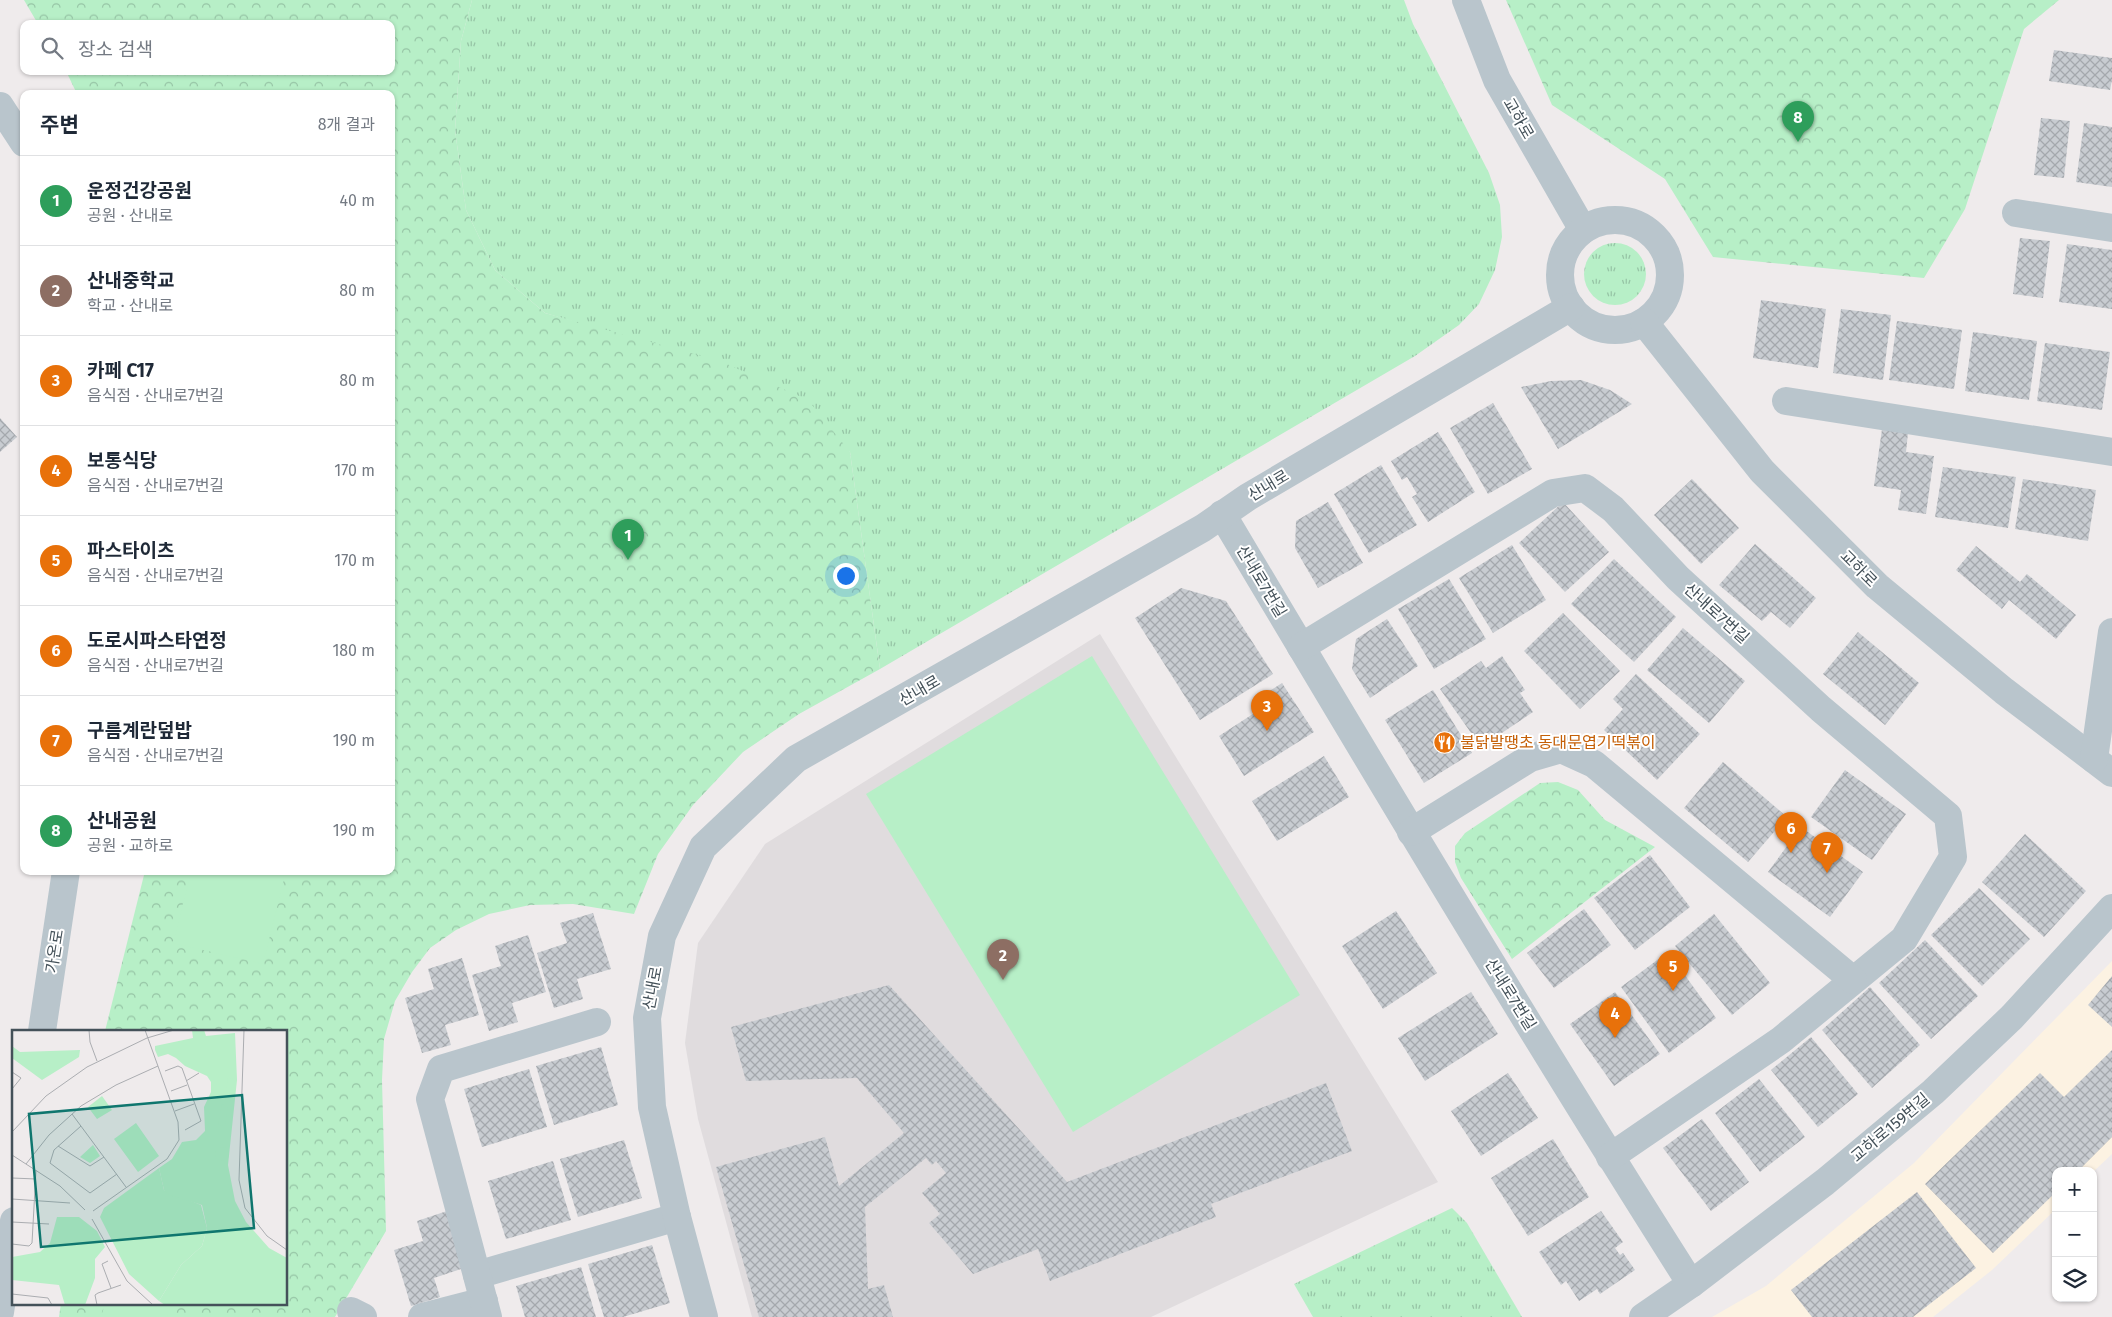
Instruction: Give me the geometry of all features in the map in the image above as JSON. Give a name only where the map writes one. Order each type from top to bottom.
[{"type":"street","name":"교하로","points":[[1466,0],[1497,80],[1583,230]]},
{"type":"street","points":[[0,106],[20,137]]},
{"type":"street","points":[[2016,213],[2112,228]]},
{"type":"street","points":[[1618,219],[1643,227],[1650,231],[1662,244],[1669,260],[1671,277],[1667,294],[1659,310],[1644,322],[1630,328],[1612,330],[1595,326],[1580,318],[1571,307],[1562,289],[1560,272],[1564,255],[1572,240],[1583,230],[1601,221],[1618,219]]},
{"type":"street","name":"산내로","points":[[704,1317],[677,1217],[652,1107],[647,1018],[662,936],[702,847],[796,759],[1203,528],[1248,497],[1571,307]]},
{"type":"street","name":"교하로","points":[[1644,322],[1762,471],[1877,586],[2004,691],[2103,766]]},
{"type":"street","points":[[1786,401],[2112,452]]},
{"type":"street","name":"산내로7번길","points":[[1301,647],[1553,492],[1585,488],[1613,509],[1678,578],[1821,709],[1948,816],[1953,856],[1904,939],[1781,1040],[1610,1157]]},
{"type":"street","name":"산내로7번길","points":[[1222,514],[1411,832],[1610,1157],[1692,1284]]},
{"type":"street","points":[[2103,766],[2112,632]]},
{"type":"street","points":[[1411,832],[1530,758],[1561,749],[1594,764],[1853,980]]},
{"type":"street","name":"가온로","points":[[42,1030],[65,875]]},
{"type":"street","name":"교하로159번길","points":[[1643,1317],[1692,1284],[1825,1182],[1933,1092],[2012,1018],[2112,908]]},
{"type":"street","points":[[422,1317],[486,1309],[430,1099],[442,1068],[597,1022]]},
{"type":"street","points":[[477,1275],[677,1217]]},
{"type":"street","points":[[0,1312],[12,1234]]},
{"type":"shaded area","points":[[1100,634],[1438,1182],[1151,1317],[752,1317],[698,1119],[685,1043],[698,943],[765,844]]},
{"type":"shaded area","points":[[2112,961],[2112,1154],[2097,1168],[2052,1167],[2052,1213],[1992,1270],[1933,1317],[1712,1317],[1766,1286],[1914,1163]]},
{"type":"green space","points":[[24,0],[472,0],[461,41],[455,130],[466,210],[495,270],[545,313],[720,361],[808,400],[850,452],[880,669],[799,714],[743,752],[693,805],[658,854],[634,914],[573,904],[530,905],[489,914],[456,930],[430,948],[412,972],[395,1001],[384,1039],[382,1080],[386,1231],[335,1317],[59,1317],[61,1304],[288,1304],[288,1030],[105,1030],[144,875],[395,875],[395,90],[75,90],[68,75],[395,75],[395,20],[36,20]]},
{"type":"green space","points":[[472,0],[1404,0],[1413,24],[1489,173],[1500,205],[1502,237],[1495,270],[1479,304],[1459,325],[1415,356],[880,669],[850,452],[626,337],[545,313],[495,270],[466,210],[455,130],[461,41]]},
{"type":"green space","points":[[1506,0],[2059,0],[2024,29],[1965,209],[1924,278],[1713,257],[1665,179],[1552,105]]},
{"type":"green space","points":[[1615,243],[1627,246],[1637,252],[1643,262],[1646,274],[1643,286],[1637,296],[1627,302],[1615,305],[1603,302],[1593,296],[1587,286],[1584,274],[1587,262],[1593,252],[1603,246]]},
{"type":"green space","points":[[1092,656],[1300,995],[1073,1132],[866,794]]},
{"type":"green space","points":[[1558,782],[1578,790],[1605,820],[1655,847],[1512,959],[1461,878],[1455,862],[1455,846],[1465,833],[1540,783]]},
{"type":"green space","points":[[190,875],[268,875],[284,879],[263,964],[173,943]]},
{"type":"green space","points":[[1452,1208],[1467,1223],[1522,1317],[1313,1317],[1294,1284]]},
{"type":"green space","points":[[105,1304],[171,1304],[167,1317],[101,1317]]},
{"type":"building","points":[[2054,50],[2112,58],[2110,90],[2049,81]]},
{"type":"building","points":[[2041,118],[2070,121],[2064,178],[2034,175]]},
{"type":"building","points":[[2084,123],[2112,127],[2112,187],[2076,182]]},
{"type":"building","points":[[2020,238],[2050,241],[2043,298],[2013,294]]},
{"type":"building","points":[[2067,244],[2112,250],[2112,309],[2059,302]]},
{"type":"building","points":[[1761,300],[1826,309],[1818,368],[1753,358]]},
{"type":"building","points":[[1841,309],[1891,315],[1883,380],[1833,373]]},
{"type":"building","points":[[1897,321],[1962,330],[1954,389],[1889,380]]},
{"type":"building","points":[[1973,332],[2037,341],[2029,400],[1965,391]]},
{"type":"building","points":[[2045,343],[2110,352],[2102,410],[2037,401]]},
{"type":"building","points":[[1581,380],[1610,390],[1632,404],[1558,449],[1521,387],[1551,381]]},
{"type":"building","points":[[1493,403],[1532,469],[1488,494],[1450,428]]},
{"type":"building","points":[[0,418],[17,437],[0,452]]},
{"type":"building","points":[[1882,429],[1908,433],[1906,452],[1934,456],[1926,514],[1898,510],[1901,490],[1874,486]]},
{"type":"building","points":[[1438,432],[1475,492],[1428,522],[1412,497],[1417,494],[1407,477],[1402,480],[1391,461]]},
{"type":"building","points":[[1381,465],[1417,525],[1369,553],[1334,494]]},
{"type":"building","points":[[1943,467],[2016,477],[2008,528],[1935,517]]},
{"type":"building","points":[[1692,479],[1739,528],[1701,564],[1654,515]]},
{"type":"building","points":[[2023,479],[2096,490],[2088,541],[2015,529]]},
{"type":"building","points":[[1328,502],[1363,563],[1318,588],[1295,548],[1296,521]]},
{"type":"building","points":[[1563,502],[1609,552],[1565,592],[1519,543]]},
{"type":"building","points":[[1755,544],[1816,598],[1790,628],[1771,612],[1762,621],[1719,585]]},
{"type":"building","points":[[1512,545],[1546,600],[1493,633],[1459,578]]},
{"type":"building","points":[[1976,546],[2020,582],[2027,574],[2076,615],[2056,639],[2009,600],[2002,609],[1956,570]]},
{"type":"building","points":[[1614,559],[1676,617],[1634,662],[1571,604]]},
{"type":"building","points":[[1449,579],[1486,639],[1434,669],[1398,609]]},
{"type":"building","points":[[1181,588],[1226,601],[1273,674],[1200,720],[1135,618]]},
{"type":"building","points":[[1563,613],[1620,671],[1580,709],[1524,651]]},
{"type":"building","points":[[1387,619],[1418,666],[1370,698],[1352,669],[1356,639]]},
{"type":"building","points":[[1683,628],[1745,681],[1709,723],[1647,670]]},
{"type":"building","points":[[1858,632],[1919,683],[1885,725],[1823,674]]},
{"type":"building","points":[[1502,656],[1525,690],[1520,693],[1533,712],[1481,747],[1440,689],[1481,661],[1486,668]]},
{"type":"building","points":[[1636,674],[1700,734],[1657,780],[1604,730],[1623,709],[1613,699]]},
{"type":"building","points":[[1282,683],[1314,732],[1244,776],[1219,736],[1259,710],[1253,702]]},
{"type":"building","points":[[1433,690],[1472,753],[1424,783],[1385,720]]},
{"type":"building","points":[[1324,756],[1349,797],[1277,841],[1252,801]]},
{"type":"building","points":[[1723,762],[1787,817],[1748,862],[1684,808]]},
{"type":"building","points":[[1845,770],[1906,814],[1872,860],[1811,817]]},
{"type":"building","points":[[1801,827],[1863,872],[1830,917],[1768,872]]},
{"type":"building","points":[[2025,834],[2086,891],[2044,937],[1982,882]]},
{"type":"building","points":[[1650,855],[1690,907],[1635,950],[1594,898]]},
{"type":"building","points":[[1979,888],[2030,939],[1982,986],[1931,935]]},
{"type":"building","points":[[1584,909],[1611,945],[1554,988],[1527,953]]},
{"type":"building","points":[[1396,911],[1437,973],[1383,1009],[1342,946]]},
{"type":"building","points":[[593,913],[611,969],[577,979],[583,999],[554,1008],[537,953],[567,943],[560,923]]},
{"type":"building","points":[[1714,914],[1770,983],[1732,1015],[1675,946]]},
{"type":"building","points":[[528,935],[546,992],[512,1003],[518,1022],[489,1031],[472,975],[501,966],[495,946]]},
{"type":"building","points":[[1925,940],[1978,996],[1931,1039],[1879,983]]},
{"type":"building","points":[[1668,952],[1716,1018],[1669,1053],[1621,987]]},
{"type":"building","points":[[462,958],[479,1015],[445,1025],[451,1045],[422,1053],[405,998],[434,989],[428,969]]},
{"type":"building","points":[[2112,976],[2112,1027],[2088,1005]]},
{"type":"building","points":[[889,985],[1067,1182],[1326,1083],[1352,1151],[1211,1204],[1216,1217],[1050,1281],[1038,1249],[973,1274],[929,1223],[940,1214],[922,1193],[946,1173],[936,1161],[932,1165],[926,1158],[865,1207],[868,1289],[884,1285],[893,1317],[759,1317],[716,1167],[825,1137],[839,1186],[904,1133],[857,1078],[746,1081],[731,1027]]},
{"type":"building","points":[[1870,987],[1920,1045],[1872,1088],[1822,1030]]},
{"type":"building","points":[[1471,992],[1498,1034],[1425,1081],[1398,1038]]},
{"type":"building","points":[[1615,992],[1660,1054],[1614,1086],[1570,1024]]},
{"type":"building","points":[[1811,1037],[1858,1094],[1818,1127],[1771,1070]]},
{"type":"building","points":[[601,1047],[618,1105],[554,1125],[536,1066]]},
{"type":"building","points":[[2112,1050],[2112,1137],[2082,1167],[2052,1167],[2052,1196],[1993,1253],[1925,1184],[2040,1073],[2064,1097]]},
{"type":"building","points":[[529,1069],[547,1127],[482,1147],[464,1089]]},
{"type":"building","points":[[1508,1073],[1538,1118],[1481,1156],[1451,1111]]},
{"type":"building","points":[[1759,1079],[1805,1137],[1760,1172],[1715,1113]]},
{"type":"building","points":[[1702,1119],[1749,1182],[1711,1211],[1663,1148]]},
{"type":"building","points":[[1553,1139],[1589,1197],[1528,1236],[1491,1178]]},
{"type":"building","points":[[624,1140],[642,1198],[578,1217],[560,1159]]},
{"type":"building","points":[[553,1161],[571,1220],[506,1239],[488,1181]]},
{"type":"building","points":[[1917,1192],[1976,1268],[1913,1317],[1812,1317],[1791,1290]]},
{"type":"building","points":[[450,1210],[467,1267],[434,1278],[440,1297],[411,1306],[394,1250],[423,1241],[417,1221]]},
{"type":"building","points":[[1601,1211],[1623,1242],[1615,1248],[1620,1255],[1623,1253],[1635,1270],[1600,1294],[1597,1289],[1579,1301],[1566,1281],[1561,1285],[1539,1252]]},
{"type":"building","points":[[652,1245],[670,1303],[623,1317],[604,1317],[588,1264]]},
{"type":"building","points":[[581,1267],[596,1317],[525,1317],[516,1286]]},
{"type":"place","name":"산내공원","points":[[1798,142]]},
{"type":"place","name":"운정건강공원","points":[[628,560]]},
{"type":"place","name":"카페 C17","points":[[1267,731]]},
{"type":"place","name":"불닭발땡초 동대문엽기떡볶이","points":[[1444,742]]},
{"type":"place","name":"도로시파스타연정","points":[[1791,853]]},
{"type":"place","name":"구름계란덮밥","points":[[1827,873]]},
{"type":"place","name":"산내중학교","points":[[1003,980]]},
{"type":"place","name":"파스타이츠","points":[[1673,991]]},
{"type":"place","name":"보통식당","points":[[1615,1038]]}]
